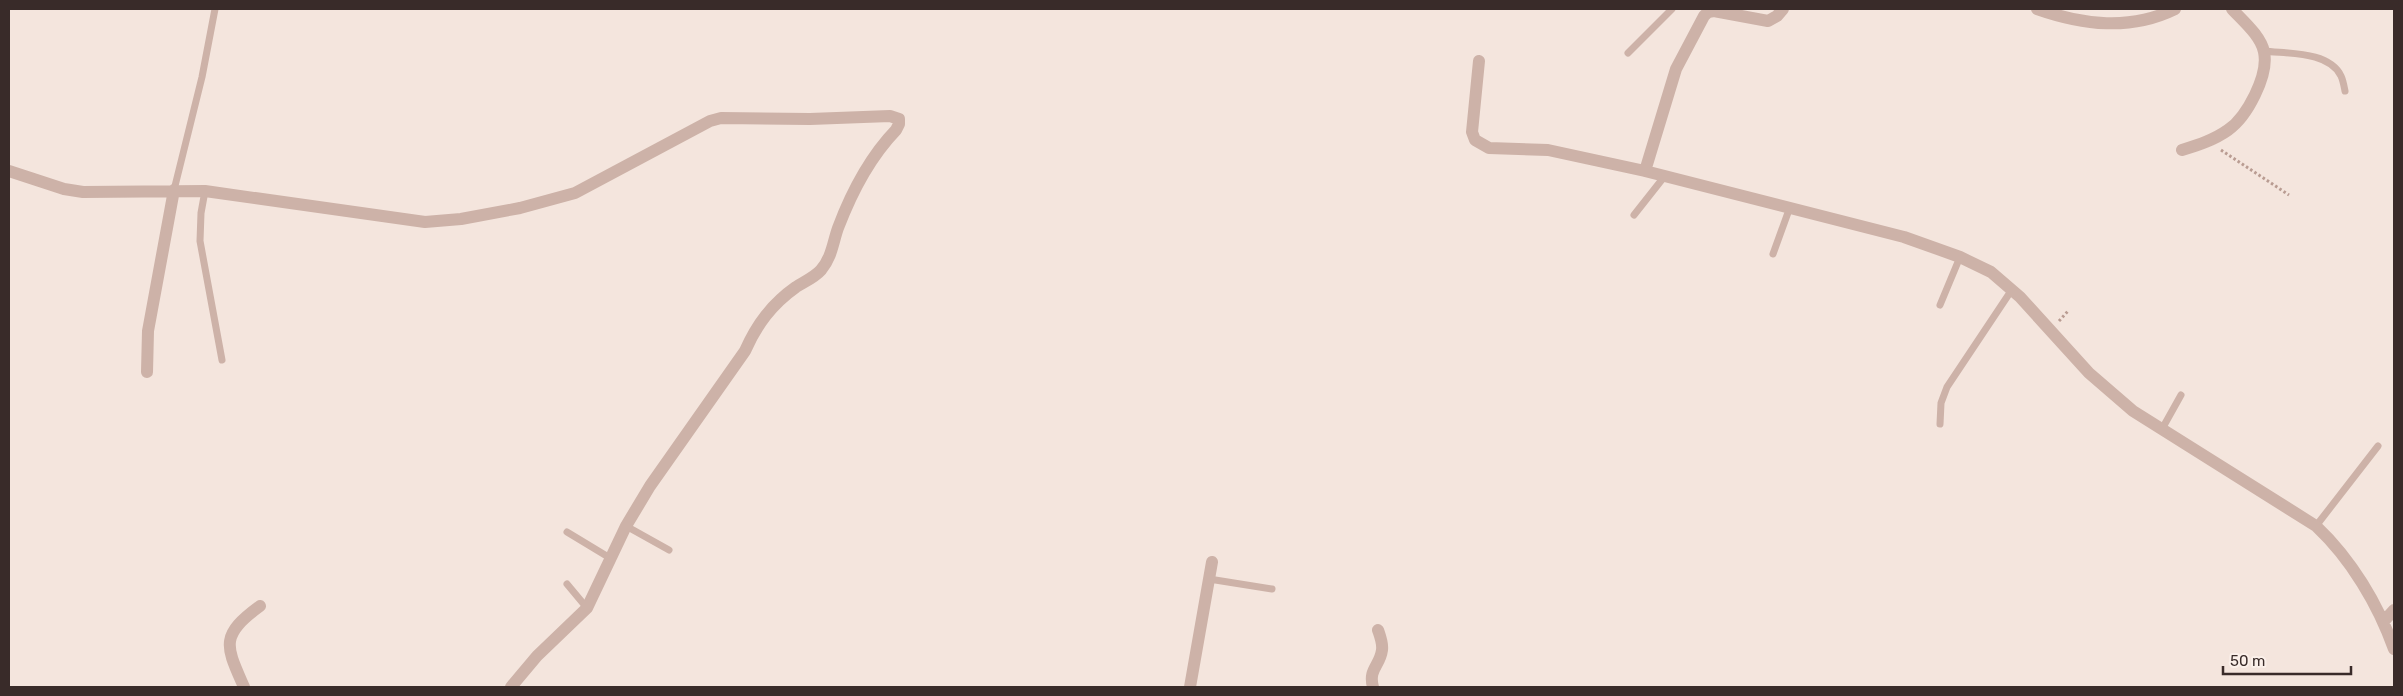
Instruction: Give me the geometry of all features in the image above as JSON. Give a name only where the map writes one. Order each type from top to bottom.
[{"type":"street","points":[[1645,171],[1676,69],[1698,24],[1708,10],[1768,21],[1777,16],[1783,9]]},
{"type":"street","points":[[2037,9],[2058,16],[2093,23],[2116,24],[2141,20],[2175,9]]},
{"type":"street","points":[[2182,150],[2212,140],[2230,129],[2251,102],[2264,71],[2264,51],[2261,43],[2232,9]]},
{"type":"street","points":[[1479,60],[1472,132],[1475,140],[1482,145],[1498,149],[1548,150],[1645,171],[1790,207],[1921,242],[1960,257],[1991,272],[2106,390],[2133,411],[2316,526],[2334,543],[2384,621],[2394,649]]},
{"type":"street","points":[[9,171],[64,189],[83,192],[205,191],[425,222],[461,219],[520,208],[575,193],[710,121],[721,118],[896,117],[899,124],[896,130],[871,160],[860,178],[838,229],[828,261],[820,272],[777,302],[766,314],[753,332],[745,352],[650,486],[626,526],[586,608],[537,656],[511,687]]},
{"type":"street","points":[[147,372],[148,331],[174,190]]},
{"type":"street","points":[[1190,687],[1212,562]]},
{"type":"street","points":[[244,687],[232,659],[228,642],[237,626],[260,606]]},
{"type":"street","points":[[2384,621],[2394,610]]},
{"type":"street","points":[[1373,687],[1372,671],[1382,651],[1378,630]]},
{"type":"lane","points":[[174,190],[202,77],[215,9]]},
{"type":"lane","points":[[1628,53],[1672,9]]},
{"type":"lane","points":[[2264,51],[2312,57],[2326,62],[2341,76],[2345,91]]},
{"type":"lane","points":[[1634,215],[1664,177]]},
{"type":"lane","points":[[205,191],[201,214],[200,242],[222,360]]},
{"type":"lane","points":[[1773,254],[1790,207]]},
{"type":"lane","points":[[1940,305],[1960,257]]},
{"type":"lane","points":[[1940,424],[1941,404],[1947,387],[2011,291]]},
{"type":"lane","points":[[2162,429],[2181,395]]},
{"type":"lane","points":[[2316,526],[2378,446]]},
{"type":"lane","points":[[626,526],[669,550]]},
{"type":"lane","points":[[567,532],[610,558]]},
{"type":"lane","points":[[1209,579],[1272,589]]},
{"type":"lane","points":[[568,584],[586,608]]},
{"type":"path","points":[[2212,140],[2220,149],[2290,195]]}]
